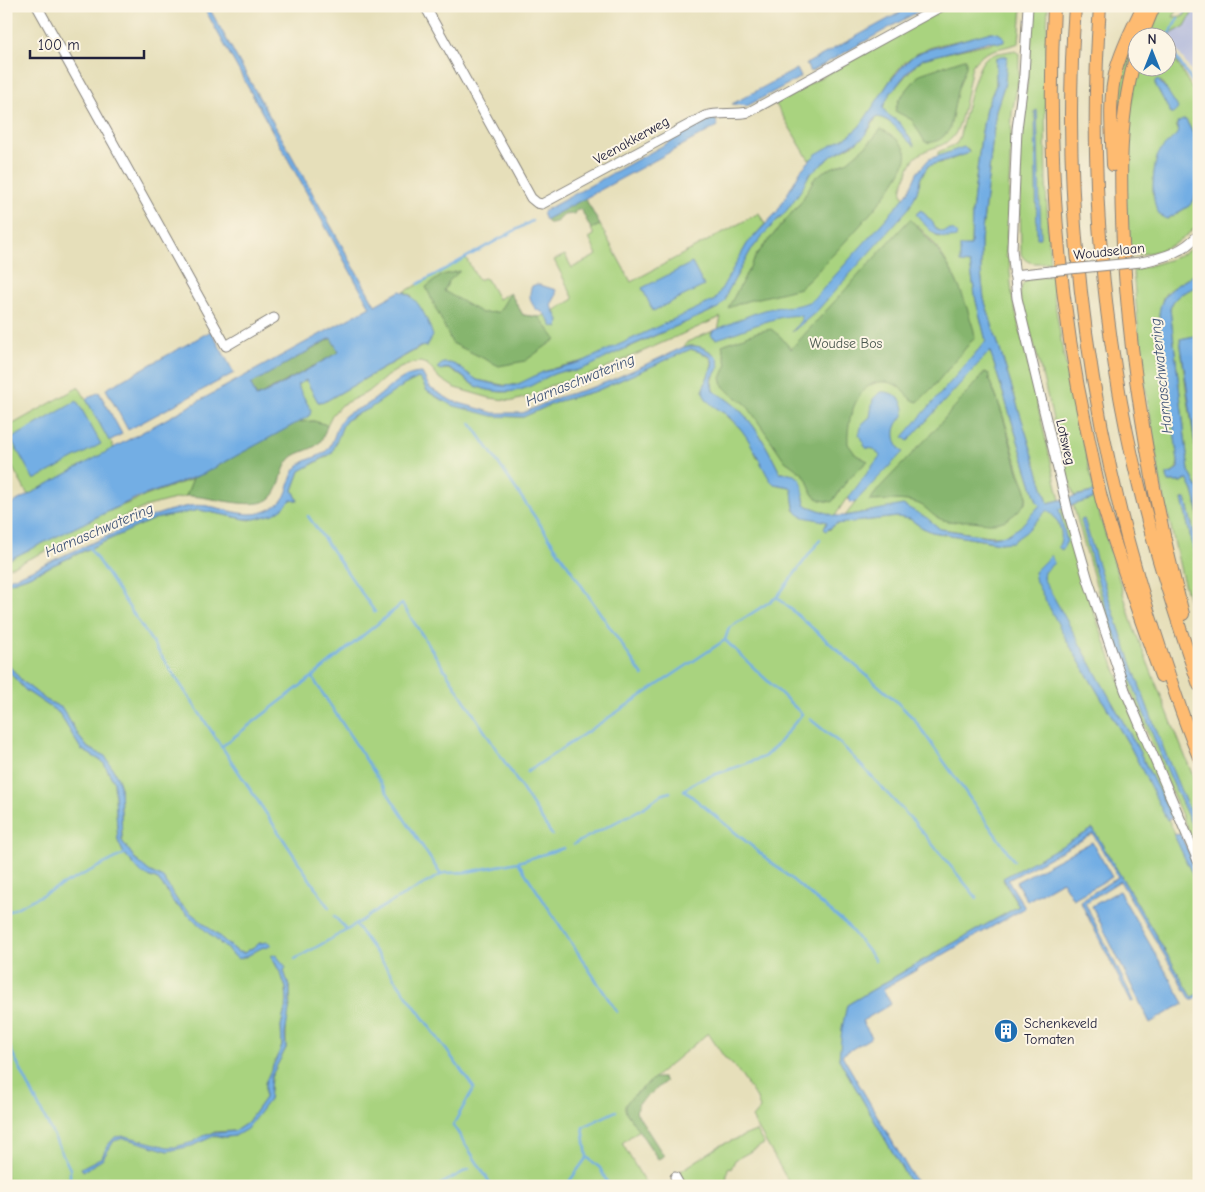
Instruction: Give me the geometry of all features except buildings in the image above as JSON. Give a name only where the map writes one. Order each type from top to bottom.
[{"type":"highway","points":[[1054,6],[1052,152],[1060,269],[1072,354],[1101,494],[1138,615],[1174,714],[1192,741]]},
{"type":"highway","points":[[1075,6],[1072,43],[1072,126],[1079,274],[1086,328],[1115,491],[1143,595],[1199,757]]},
{"type":"highway","points":[[1100,6],[1097,42],[1096,125],[1103,273],[1122,399],[1139,485],[1157,556],[1199,685]]},
{"type":"highway","points":[[1124,259],[1117,231],[1111,118],[1113,89],[1115,71],[1122,49],[1143,6]]},
{"type":"highway","points":[[1145,28],[1154,6]]},
{"type":"highway","points":[[1129,78],[1123,121],[1121,168],[1124,259],[1134,362],[1152,482],[1176,585],[1199,663]]},
{"type":"street","points":[[37,6],[226,346],[274,318]]},
{"type":"street","name":"Veenakkerweg","points":[[426,6],[531,198],[537,203],[542,204],[704,116],[716,113],[739,114],[748,112],[942,6]]},
{"type":"street","name":"Lotsweg","points":[[1028,6],[1024,75],[1016,129],[1012,249],[1017,298],[1068,511],[1088,580],[1125,690],[1199,863]]},
{"type":"street","name":"Woudselaan","points":[[1014,275],[1141,262],[1161,258],[1180,250],[1199,234]]},
{"type":"street","points":[[675,1177],[680,1186]]},
{"type":"shaded area","points":[[1187,6],[1199,6],[1199,83],[1178,52],[1178,28],[1175,28]]},
{"type":"green space","name":"Woudse Bos","points":[[949,6],[1022,6],[1019,43],[993,50],[976,60],[972,66],[963,111],[955,134],[942,145],[920,153],[916,157],[909,167],[902,190],[903,197],[909,206],[917,192],[921,177],[928,166],[945,162],[969,152],[968,149],[938,157],[938,152],[956,144],[959,139],[970,95],[982,63],[986,58],[993,55],[1011,51],[1017,52],[1019,54],[1019,77],[1012,113],[1006,257],[1009,259],[1012,296],[1060,500],[1048,503],[984,299],[981,272],[981,240],[996,110],[1005,83],[1006,56],[996,58],[996,85],[986,108],[972,212],[971,246],[960,247],[970,264],[976,301],[986,341],[972,357],[990,351],[1037,502],[1040,505],[1026,521],[1009,534],[995,536],[940,529],[934,524],[871,511],[845,516],[858,499],[846,499],[835,516],[805,505],[805,501],[789,473],[780,473],[761,437],[745,416],[725,398],[713,391],[712,386],[717,366],[717,357],[710,351],[702,348],[694,346],[684,347],[687,342],[713,331],[711,335],[716,339],[721,317],[587,376],[549,386],[534,395],[513,401],[490,398],[455,388],[438,377],[427,364],[420,362],[400,368],[372,389],[341,405],[332,415],[327,425],[313,421],[297,422],[306,418],[297,385],[306,380],[318,402],[326,401],[421,347],[411,295],[404,292],[466,258],[478,280],[487,279],[498,299],[510,293],[523,315],[539,317],[546,315],[552,326],[557,315],[554,311],[574,299],[554,260],[565,255],[572,268],[597,255],[589,238],[594,235],[591,229],[600,225],[631,282],[759,213],[765,224],[747,244],[717,299],[622,345],[584,361],[555,368],[522,383],[508,386],[477,380],[456,365],[443,369],[452,370],[470,383],[490,390],[510,392],[525,388],[559,372],[575,371],[718,308],[725,301],[727,293],[751,250],[787,210],[809,175],[833,155],[856,143],[869,130],[877,117],[879,116],[891,123],[883,111],[884,104],[889,95],[917,63],[923,59],[995,42],[991,32],[928,48],[910,58],[892,77],[864,121],[856,130],[809,160],[775,103]],"holes":[[[801,202],[745,276],[762,248]],[[921,210],[937,230],[955,232],[938,237],[916,214]],[[910,220],[926,234],[940,251],[960,290]],[[985,372],[989,374],[989,380],[1005,423],[1025,489],[1026,502]]]},
{"type":"green space","points":[[1033,6],[1048,6],[1045,134],[1050,262],[1037,263],[1026,260],[1021,254],[1019,127],[1027,85]]},
{"type":"green space","points":[[1147,6],[1140,28],[1137,28]]},
{"type":"green space","points":[[1157,6],[1180,6],[1173,17],[1184,16],[1190,6],[1196,6],[1185,26],[1178,30],[1178,28],[1148,28]]},
{"type":"green space","points":[[1128,48],[1128,76],[1118,139],[1116,104],[1120,66]]},
{"type":"green space","points":[[966,59],[966,66],[957,92],[950,128],[939,140],[925,142],[912,120],[895,111],[899,99],[920,74]]},
{"type":"green space","points":[[1178,64],[1199,101],[1199,145],[1186,120],[1176,125],[1179,132],[1158,154],[1153,194],[1167,219],[1188,206],[1197,192],[1199,184],[1199,223],[1175,244],[1157,251],[1126,256],[1123,145],[1136,78],[1178,78]],"holes":[[[1161,81],[1166,89],[1171,113],[1155,84]]]},
{"type":"green space","points":[[881,129],[902,144],[906,151],[905,163],[897,178],[868,216],[800,288],[747,301],[728,308],[757,254],[801,202],[814,179],[824,171],[848,161],[869,143]]},
{"type":"green space","points":[[585,198],[600,225],[591,229],[582,211],[579,209],[574,214],[564,215],[555,222],[548,223],[545,220]]},
{"type":"green space","name":"Woudse Bos","points":[[910,219],[938,250],[952,272],[963,297],[975,337],[918,402],[910,398],[894,384],[882,382],[872,384],[864,391],[852,411],[849,422],[848,444],[856,455],[868,461],[849,478],[832,502],[820,500],[812,494],[803,474],[785,461],[746,404],[723,386],[721,378],[727,364],[722,345],[771,329],[791,349]]},
{"type":"green space","points":[[1199,241],[1199,271],[1169,290],[1163,297],[1159,314],[1178,461],[1175,470],[1167,475],[1168,482],[1181,482],[1187,479],[1192,488],[1197,506],[1199,555],[1186,499],[1182,499],[1199,574],[1199,637],[1182,576],[1160,479],[1141,359],[1133,271],[1185,253]]},
{"type":"green space","points":[[460,271],[449,281],[444,291],[482,313],[499,312],[510,293],[523,315],[539,317],[556,339],[525,361],[499,366],[452,343],[426,287],[442,275]]},
{"type":"green space","points":[[1053,276],[1054,297],[1063,352],[1100,516],[1133,626],[1199,791],[1199,856],[1140,716],[1109,627],[1073,504],[1093,499],[1092,492],[1074,496],[1022,307],[1020,294],[1026,281]]},
{"type":"green space","points":[[1199,285],[1199,335],[1180,339],[1199,471],[1199,487],[1197,487],[1189,471],[1170,309],[1178,296]]},
{"type":"green space","points":[[332,338],[339,352],[257,397],[250,384]]},
{"type":"green space","points":[[690,349],[708,356],[712,365],[703,392],[720,411],[743,431],[757,457],[778,485],[786,485],[792,489],[794,510],[827,522],[826,527],[829,530],[836,524],[897,517],[910,519],[932,532],[1000,543],[1047,509],[1062,508],[1095,615],[1132,714],[1174,815],[1172,818],[1136,745],[1044,581],[1043,574],[1051,556],[1034,572],[1067,641],[1131,748],[1170,823],[1199,889],[1199,993],[1193,997],[1191,995],[1093,829],[1003,880],[1019,906],[847,1005],[839,1059],[912,1186],[791,1186],[752,1118],[760,1109],[757,1099],[736,1068],[724,1057],[708,1033],[654,1078],[626,1112],[639,1130],[622,1143],[647,1186],[6,1186],[6,668],[25,690],[59,713],[81,749],[103,762],[114,782],[118,841],[123,852],[141,873],[158,880],[173,902],[238,958],[272,945],[260,943],[244,953],[238,952],[178,903],[163,879],[149,872],[136,860],[122,841],[120,785],[117,776],[105,757],[88,748],[62,708],[46,700],[23,682],[6,662],[6,584],[27,577],[154,519],[199,510],[250,520],[283,508],[291,500],[298,501],[293,490],[300,471],[328,456],[347,420],[418,378],[422,381],[427,391],[438,398],[493,416],[523,417],[559,401],[596,391]],"holes":[[[275,954],[281,962],[290,989],[290,1005],[286,1023],[286,1048],[271,1077],[269,1100],[235,1136],[214,1136],[214,1132],[235,1131],[247,1123],[265,1098],[265,1083],[282,1046],[281,1026],[287,1001],[286,988],[271,956]]]},
{"type":"green space","points":[[985,372],[989,374],[989,380],[998,402],[1018,471],[1026,489],[1026,500],[1021,508],[1011,517],[1000,522],[953,522],[938,518],[923,506],[913,502],[901,500],[869,501],[930,435]]},
{"type":"green space","points":[[79,387],[114,448],[28,495],[6,456],[6,428]]},
{"type":"green space","points":[[314,421],[327,425],[322,439],[316,446],[290,459],[284,468],[275,493],[265,502],[244,503],[186,496],[193,478],[297,422]]},
{"type":"green space","points":[[193,479],[186,496],[148,506],[6,569],[6,561],[75,527],[145,496]]},
{"type":"green space","points":[[654,1078],[663,1078],[666,1081],[638,1104],[636,1112],[664,1156],[658,1159],[625,1108],[631,1098]]},
{"type":"green space","points":[[756,1131],[764,1144],[735,1160],[731,1169],[728,1168],[726,1182],[728,1186],[680,1186],[673,1176],[721,1145]]},
{"type":"water","points":[[203,6],[208,6],[375,305],[400,291],[406,293],[412,297],[421,309],[433,336],[427,346],[420,347],[326,401],[318,402],[306,380],[297,385],[311,410],[310,415],[306,418],[203,474],[134,499],[6,561],[6,507],[370,307]],"holes":[[[331,338],[339,352],[268,392],[256,397],[251,384]]]},
{"type":"water","points":[[912,6],[928,6],[810,72],[806,64]]},
{"type":"water","points":[[991,32],[998,33],[1004,37],[1004,42],[990,41],[923,59],[910,69],[889,95],[883,108],[887,114],[900,123],[915,146],[888,121],[876,117],[863,138],[833,155],[809,175],[787,210],[751,250],[727,293],[725,301],[718,308],[632,345],[587,367],[554,374],[521,390],[505,392],[483,389],[450,369],[441,370],[437,368],[443,363],[450,363],[456,365],[477,380],[503,386],[516,385],[543,372],[584,361],[715,300],[747,244],[777,212],[801,170],[816,154],[850,135],[860,126],[890,81],[912,57],[923,51]]},
{"type":"water","points":[[1007,56],[1005,83],[996,110],[981,240],[981,272],[984,299],[1048,503],[1093,492],[1095,495],[1093,499],[1059,509],[1067,541],[1062,550],[1058,547],[1061,537],[1060,527],[1047,510],[1026,532],[1012,542],[1000,543],[932,532],[910,519],[897,517],[836,524],[826,531],[824,529],[827,522],[804,517],[797,512],[794,507],[792,489],[774,484],[770,480],[750,443],[737,424],[708,401],[703,390],[713,364],[712,359],[691,349],[596,391],[559,401],[523,417],[493,416],[451,405],[427,391],[422,381],[418,378],[404,385],[369,409],[347,420],[343,425],[332,453],[300,471],[293,490],[298,501],[291,500],[274,514],[255,519],[245,519],[199,510],[154,519],[27,577],[6,584],[6,580],[167,511],[201,505],[244,514],[266,511],[277,505],[285,497],[292,475],[298,466],[328,449],[345,416],[368,404],[393,384],[407,376],[422,373],[430,388],[452,401],[494,413],[523,413],[559,397],[614,379],[690,346],[702,348],[718,358],[719,367],[711,380],[713,391],[725,398],[745,416],[761,437],[780,473],[795,475],[799,478],[805,505],[835,516],[845,516],[903,505],[927,518],[940,529],[992,537],[1007,535],[1020,527],[1040,505],[1037,502],[990,351],[908,441],[903,437],[986,341],[976,301],[970,264],[960,263],[960,246],[971,246],[972,212],[981,137],[986,108],[996,85],[996,58]]},
{"type":"water","points":[[797,69],[801,77],[747,106],[732,104]]},
{"type":"water","points":[[1158,80],[1177,106],[1178,109],[1174,113],[1171,113],[1169,110],[1155,84]]},
{"type":"water","points":[[1037,110],[1041,238],[1037,238],[1035,111]]},
{"type":"water","points":[[715,118],[718,126],[545,220],[542,213],[544,211]]},
{"type":"water","points":[[1186,120],[1199,145],[1199,184],[1194,200],[1189,206],[1167,219],[1161,216],[1154,201],[1154,170],[1160,152],[1179,132],[1177,123]]},
{"type":"water","points":[[964,147],[969,152],[967,154],[928,166],[921,177],[917,192],[909,208],[816,312],[792,332],[801,320],[801,316],[770,320],[716,339],[711,335],[713,331],[758,312],[796,306],[814,299],[899,204],[909,191],[917,173],[929,159]]},
{"type":"water","points":[[921,210],[937,230],[944,232],[952,230],[957,234],[956,237],[943,237],[933,233],[916,214]]},
{"type":"water","points":[[692,263],[704,286],[653,311],[642,288]]},
{"type":"water","points":[[1199,271],[1199,285],[1178,296],[1170,309],[1189,471],[1197,487],[1199,487],[1199,514],[1193,491],[1187,479],[1181,482],[1168,482],[1167,474],[1173,473],[1178,468],[1178,461],[1159,314],[1161,305],[1168,292]]},
{"type":"water","points":[[537,284],[556,290],[556,296],[551,305],[559,320],[558,328],[552,326],[546,316],[537,310],[531,302],[532,286]]},
{"type":"water","points":[[211,331],[234,373],[128,430],[106,389]]},
{"type":"water","points":[[1199,335],[1199,471],[1180,339]]},
{"type":"water","points":[[99,392],[122,434],[109,441],[86,399]]},
{"type":"water","points":[[880,392],[897,396],[904,408],[904,413],[895,430],[897,444],[903,452],[854,503],[850,502],[849,497],[880,456],[874,449],[866,448],[859,435],[862,424],[870,417],[873,399]]},
{"type":"water","points":[[77,401],[101,444],[34,480],[11,439]]},
{"type":"water","points":[[1182,499],[1186,499],[1199,555],[1199,574]]},
{"type":"water","points":[[1084,519],[1109,599],[1137,678],[1199,833],[1199,841],[1164,763],[1132,683],[1092,561],[1081,520]]},
{"type":"water","points":[[1051,555],[1054,563],[1044,572],[1043,578],[1136,745],[1172,818],[1167,820],[1131,748],[1067,641],[1036,582],[1034,572]]},
{"type":"water","points":[[6,662],[23,682],[46,700],[62,708],[88,748],[105,756],[120,785],[122,841],[136,860],[149,871],[163,878],[179,903],[238,952],[244,953],[260,943],[268,942],[272,945],[238,959],[173,902],[158,880],[141,873],[123,852],[118,841],[114,782],[103,762],[81,749],[59,713],[25,690],[6,668]]},
{"type":"water","points":[[1093,829],[1191,995],[1193,997],[1199,993],[1199,997],[1191,1000],[1120,881],[1085,903],[1134,1001],[1131,1002],[1080,901],[1118,877],[1093,834],[1008,880],[1025,908],[883,989],[891,1004],[862,1021],[872,1037],[842,1055],[918,1186],[912,1186],[839,1059],[842,1028],[847,1005],[1019,906],[1003,878]]},
{"type":"water","points":[[1180,834],[1199,874],[1199,889],[1174,835]]},
{"type":"water","points":[[1092,842],[1112,877],[1073,899],[1062,881],[1027,901],[1016,882]]},
{"type":"water","points":[[1119,891],[1184,1003],[1150,1023],[1092,906]]},
{"type":"water","points":[[275,954],[286,967],[284,971],[290,989],[290,1005],[285,1035],[286,1048],[271,1077],[269,1100],[247,1129],[235,1136],[214,1136],[192,1146],[168,1151],[124,1138],[114,1141],[102,1160],[83,1171],[81,1168],[102,1157],[107,1146],[115,1137],[125,1136],[167,1147],[175,1147],[193,1142],[206,1134],[235,1131],[247,1123],[265,1098],[265,1083],[282,1046],[281,1026],[287,1001],[286,988],[271,956]]},
{"type":"waterway","points":[[1178,18],[1168,37],[1170,48],[1195,86]]},
{"type":"waterway","points":[[418,284],[532,221]]},
{"type":"waterway","points":[[471,423],[643,676]]},
{"type":"waterway","points":[[308,516],[375,612]]},
{"type":"waterway","points":[[527,772],[725,640],[729,628],[777,597],[820,540]]},
{"type":"waterway","name":"Harnaschwatering","points":[[89,547],[329,908]]},
{"type":"waterway","points":[[777,597],[784,603]]},
{"type":"waterway","points":[[221,747],[402,604],[552,835]]},
{"type":"waterway","points":[[786,605],[914,719],[1014,861]]},
{"type":"waterway","points":[[725,640],[802,714],[775,747],[764,757],[697,781],[684,790],[847,925],[875,960]]},
{"type":"waterway","points":[[312,677],[441,875]]},
{"type":"waterway","points":[[810,719],[842,745],[914,822],[977,898]]},
{"type":"waterway","points":[[574,844],[643,808],[661,795],[670,792]]},
{"type":"waterway","points":[[295,959],[444,873],[467,872],[518,862],[564,848]]},
{"type":"waterway","points":[[6,913],[126,853]]},
{"type":"waterway","points":[[518,862],[617,1012]]},
{"type":"waterway","points":[[334,916],[347,930]]},
{"type":"waterway","points":[[355,924],[474,1088],[453,1125],[492,1186]]},
{"type":"waterway","points":[[6,1040],[70,1169],[70,1186]]},
{"type":"waterway","points":[[566,1186],[587,1157],[583,1127],[616,1111]]},
{"type":"waterway","points":[[587,1157],[600,1168],[609,1186]]},
{"type":"waterway","points":[[437,1186],[469,1169]]},
{"type":"place","name":"Schenkeveld Tomaten","points":[[1006,1031]]}]
